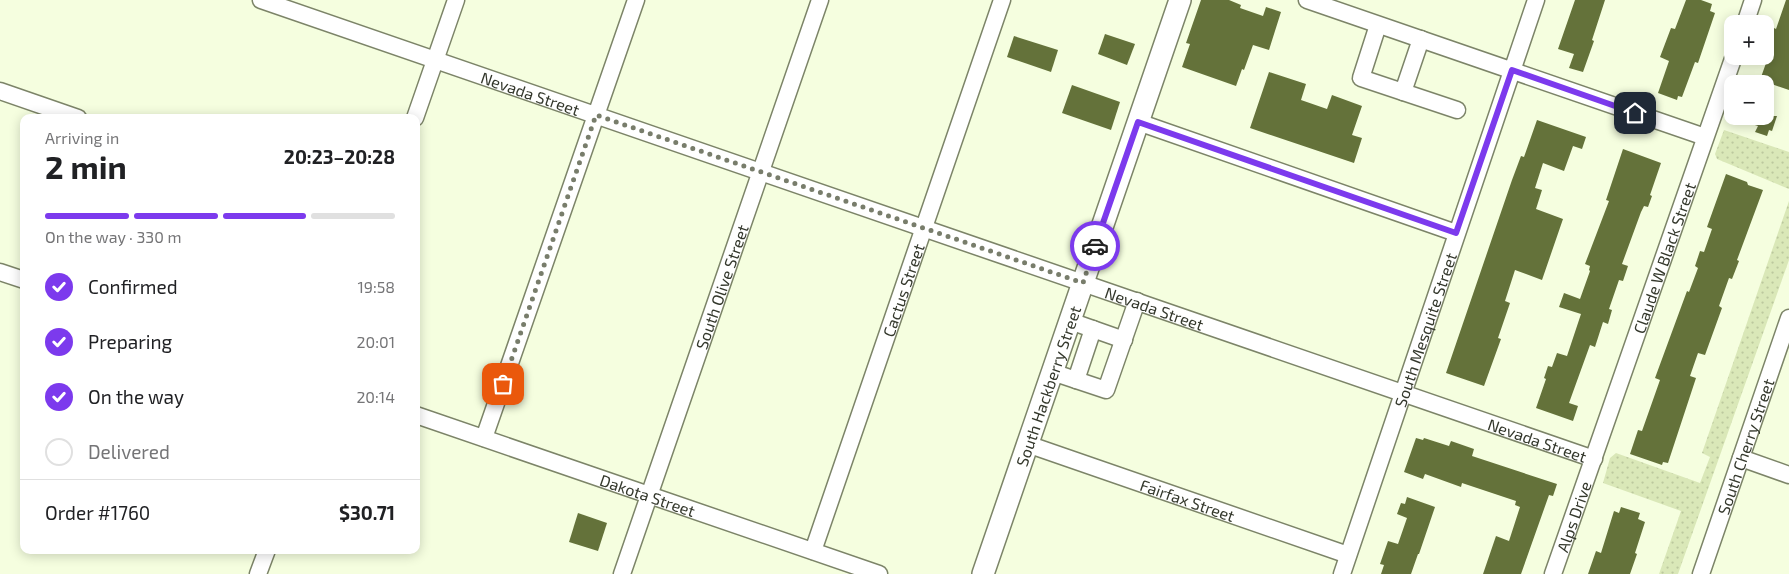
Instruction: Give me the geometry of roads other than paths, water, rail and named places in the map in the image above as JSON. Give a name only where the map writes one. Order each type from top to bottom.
[{"type":"main road","name":"South Hackberry Street","points":[[983,574],[1180,0]]},
{"type":"street","name":"Nevada Street","points":[[261,0],[1594,459]]},
{"type":"street","points":[[416,114],[456,0]]},
{"type":"street","points":[[484,438],[636,0]]},
{"type":"street","name":"South Olive Street","points":[[622,574],[820,0]]},
{"type":"street","name":"Cactus Street","points":[[813,551],[1002,0]]},
{"type":"street","points":[[1307,0],[1705,137]]},
{"type":"street","name":"South Mesquite Street","points":[[1342,574],[1536,0]]},
{"type":"street","points":[[1748,15],[1753,0]]},
{"type":"street","points":[[1378,25],[1361,78],[1456,110]]},
{"type":"street","points":[[1403,92],[1421,40]]},
{"type":"street","name":"Claude W Black Street","points":[[1594,459],[1731,65]]},
{"type":"street","points":[[0,91],[66,114]]},
{"type":"street","points":[[1138,122],[1456,233]]},
{"type":"street","points":[[0,272],[20,279]]},
{"type":"street","points":[[1052,372],[1106,390],[1136,301]]},
{"type":"street","name":"South Cherry Street","points":[[1701,574],[1789,318]]},
{"type":"street","points":[[1070,321],[1124,340]]},
{"type":"street","points":[[1076,380],[1093,329]]},
{"type":"street","name":"Dakota Street","points":[[420,416],[879,574]]},
{"type":"street","name":"Fairfax Street","points":[[1027,444],[1348,555]]},
{"type":"street","points":[[1741,458],[1789,476]]},
{"type":"street","name":"Alps Drive","points":[[1553,574],[1594,459]]},
{"type":"street","points":[[258,574],[266,554]]}]
